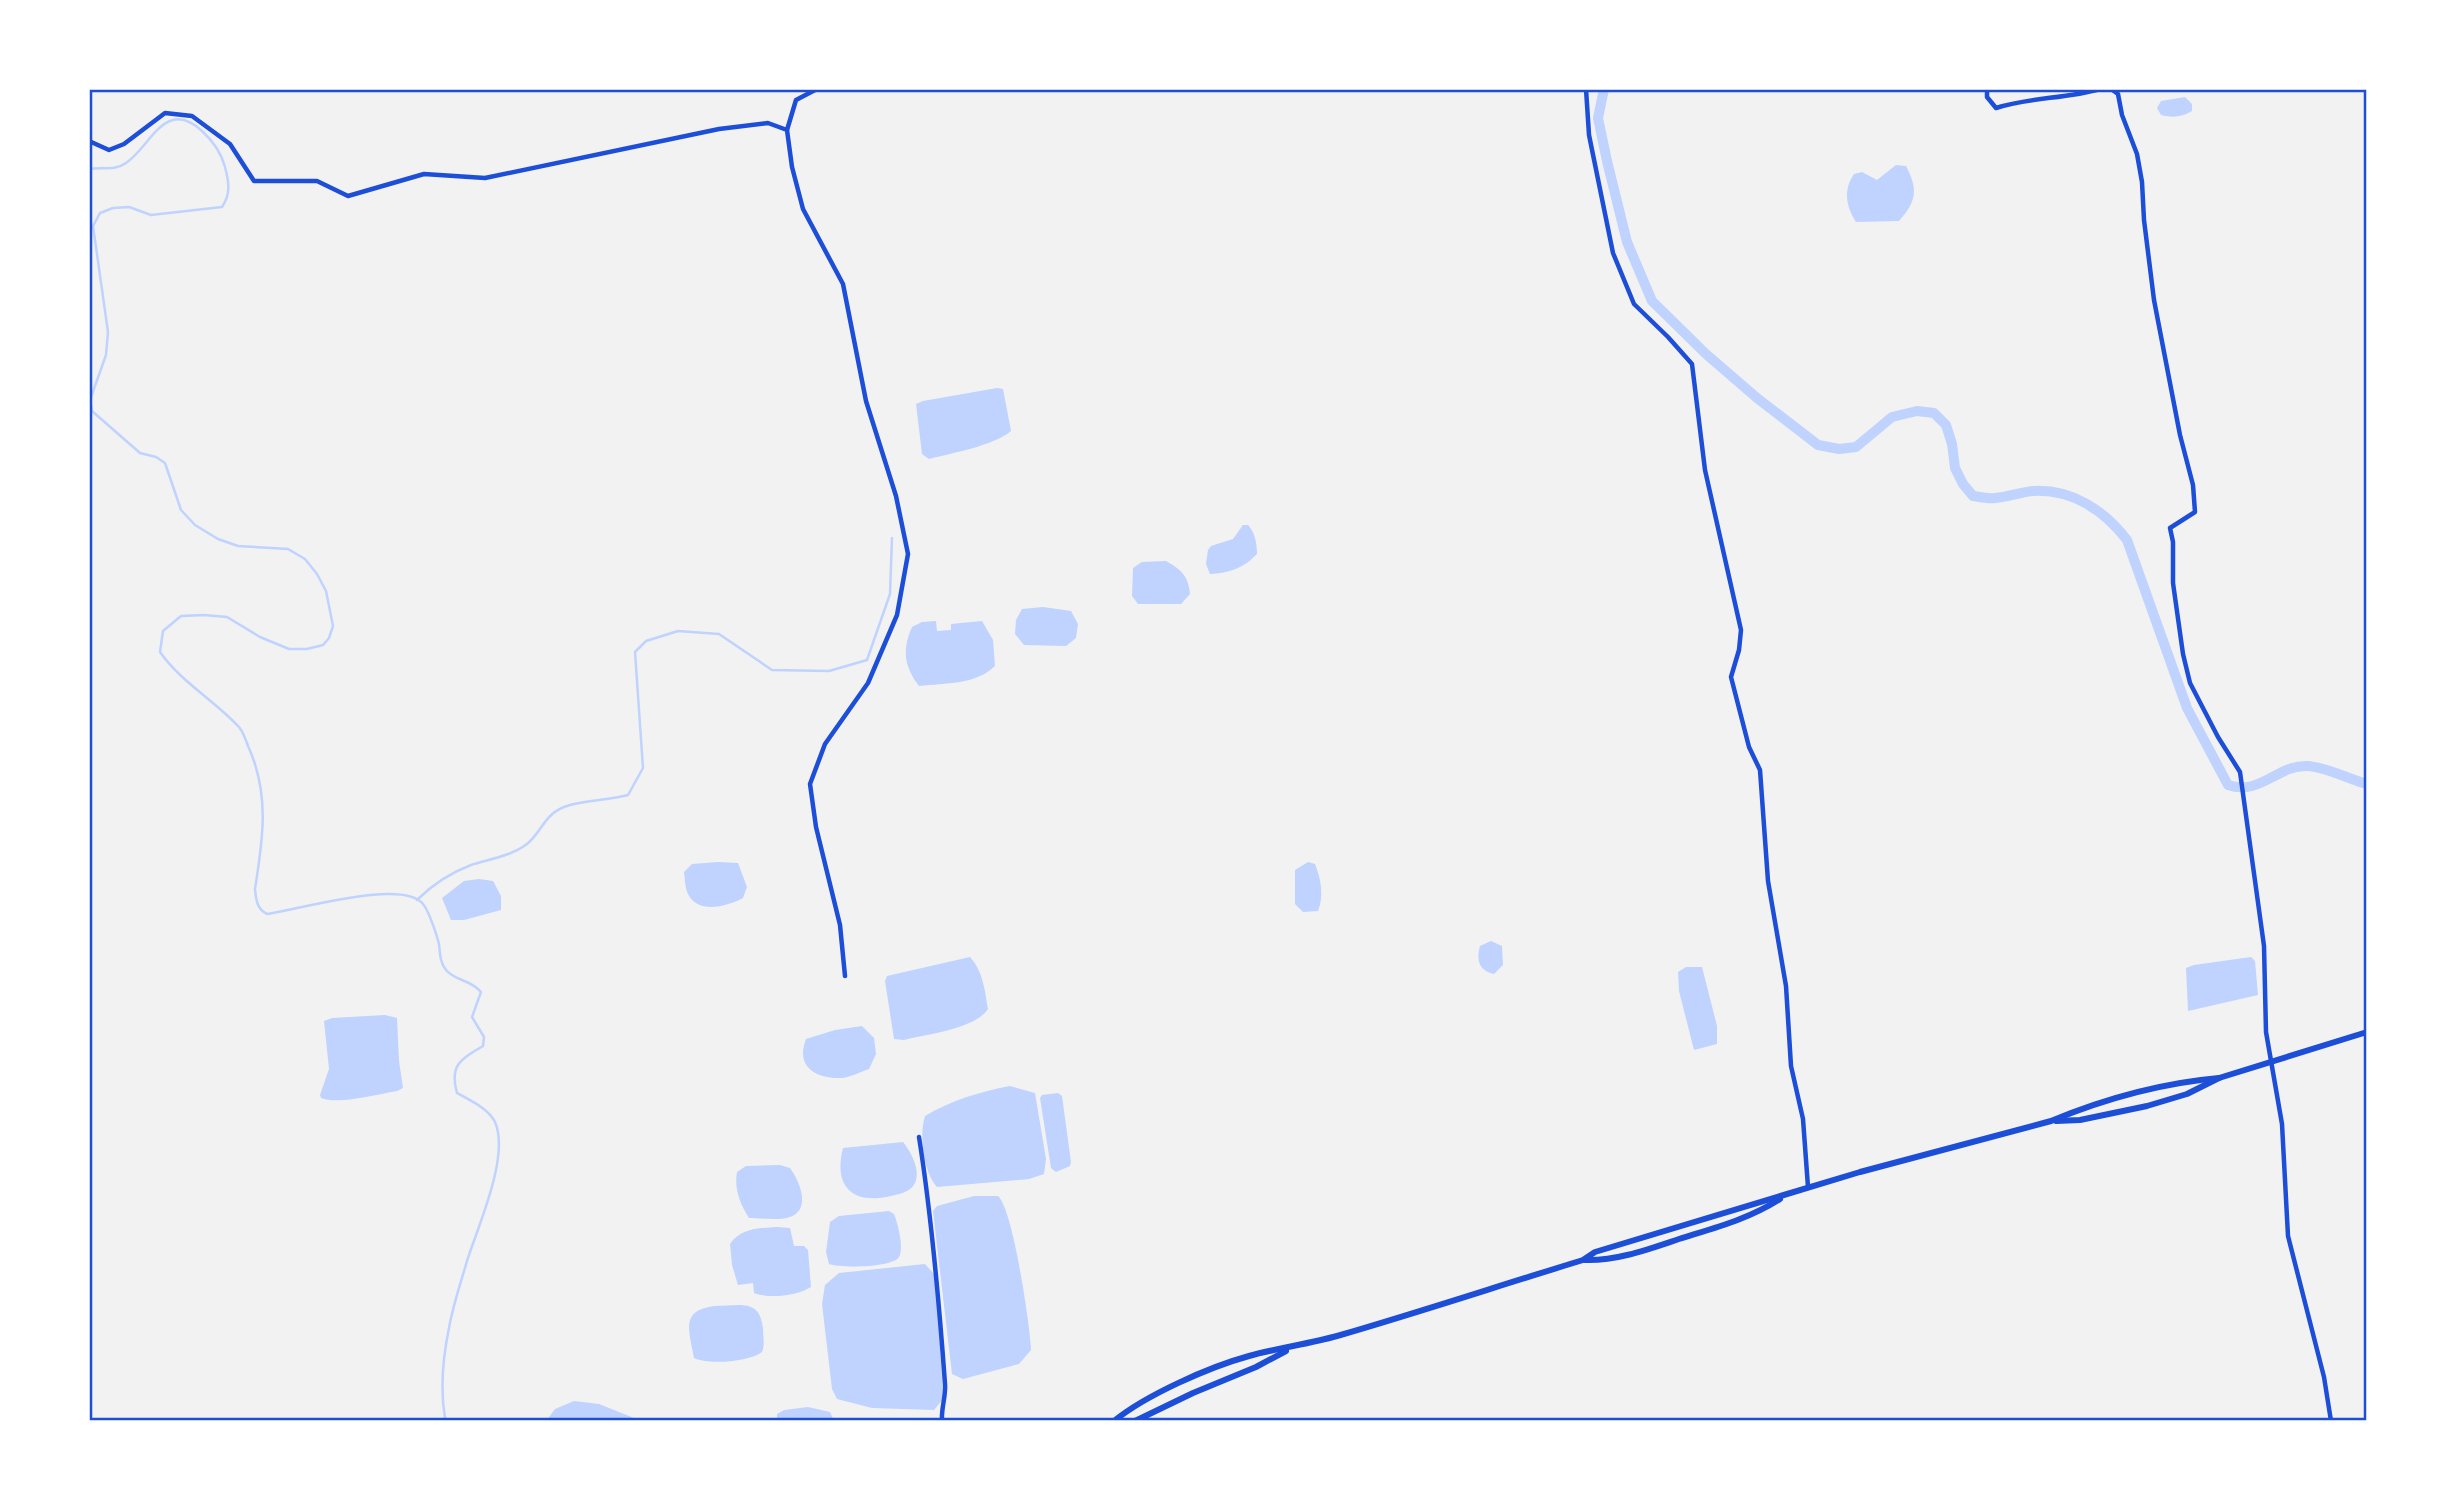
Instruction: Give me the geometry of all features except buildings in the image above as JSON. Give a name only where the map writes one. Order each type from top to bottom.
[{"type":"main road","points":[[2051,1121],[2080,1120],[2147,1106],[2187,1094],[2219,1078],[2367,1032]]},
{"type":"main road","points":[[1114,1421],[1149,1399],[1228,1363],[1401,1317],[1583,1260],[1595,1252],[1742,1206],[2051,1121],[2085,1107],[2188,1081],[2219,1078]]},
{"type":"main road","points":[[1583,1260],[1601,1261],[1620,1257],[1742,1219],[1784,1196]]},
{"type":"main road","points":[[1135,1421],[1294,1347]]},
{"type":"street","points":[[817,89],[796,100],[787,130],[792,167],[803,209],[843,284],[866,401],[896,496],[908,554],[897,615],[867,683],[825,744],[810,784],[816,827],[840,925],[845,976]]},
{"type":"street","points":[[1586,89],[1589,135],[1614,253],[1634,304],[1692,364],[1705,470],[1741,630],[1739,650],[1731,677],[1749,747],[1760,770],[1768,881],[1786,986],[1791,1066],[1803,1119],[1808,1188]]},
{"type":"street","points":[[1987,89],[1987,97],[1996,108],[2100,89]]},
{"type":"street","points":[[2111,89],[2118,94],[2122,115],[2137,154],[2154,300],[2180,435],[2193,485],[2195,512],[2170,528],[2173,542],[2173,583],[2183,654],[2190,683],[2240,772],[2264,946],[2266,1032],[2282,1125],[2288,1236],[2324,1377],[2331,1421]]},
{"type":"street","points":[[89,141],[109,150],[124,144],[165,113],[192,116],[230,144],[254,181],[317,181],[348,196],[424,174],[485,178],[719,130],[768,123],[787,130]]},
{"type":"street","points":[[919,1137],[938,1291],[946,1394],[941,1413],[942,1421]]},
{"type":"water","points":[[2185,97],[2192,104],[2192,111],[2185,115],[2161,115],[2157,108],[2161,101]]},
{"type":"water","points":[[1896,165],[1906,166],[1914,188],[1912,201],[1905,214],[1899,221],[1856,222],[1847,198],[1848,186],[1854,174],[1862,172],[1877,180]]},
{"type":"water","points":[[1003,389],[1011,431],[994,441],[960,451],[929,459],[922,454],[916,404]]},
{"type":"water","points":[[1243,525],[1248,525],[1252,531],[1257,554],[1236,569],[1210,574],[1206,564],[1208,550],[1211,546],[1233,539]]},
{"type":"water","points":[[1166,561],[1183,574],[1190,594],[1181,604],[1138,604],[1132,596],[1133,568],[1142,562]]},
{"type":"water","points":[[1043,607],[1071,611],[1078,624],[1076,638],[1066,646],[1024,645],[1015,634],[1016,620],[1022,609]]},
{"type":"water","points":[[936,621],[937,631],[951,630],[951,624],[982,621],[993,640],[995,666],[969,680],[919,686],[910,672],[906,658],[907,643],[912,627],[922,622]]},
{"type":"water","points":[[1308,862],[1315,864],[1321,899],[1318,911],[1303,912],[1295,904],[1295,870]]},
{"type":"water","points":[[738,863],[747,887],[743,898],[722,906],[699,905],[688,894],[684,872],[692,864]]},
{"type":"water","points":[[464,881],[493,881],[501,896],[501,910],[464,920],[451,920],[442,898]]},
{"type":"water","points":[[1491,941],[1502,946],[1503,965],[1494,974],[1482,968],[1478,956],[1480,946]]},
{"type":"water","points":[[970,957],[981,975],[984,988],[988,1009],[982,1016],[962,1026],[937,1033],[904,1040],[894,1039],[885,981],[887,976]]},
{"type":"water","points":[[2251,957],[2255,961],[2258,995],[2188,1011],[2186,968]]},
{"type":"water","points":[[1686,967],[1702,967],[1717,1026],[1717,1044],[1694,1050],[1679,991],[1678,972]]},
{"type":"water","points":[[385,1015],[397,1018],[403,1088],[348,1100],[321,1098],[329,1069],[324,1021],[332,1018]]},
{"type":"water","points":[[862,1026],[874,1038],[876,1054],[869,1069],[833,1078],[816,1073],[806,1064],[803,1049],[806,1039],[835,1030]]},
{"type":"water","points":[[1010,1086],[1035,1093],[1046,1159],[1044,1174],[1029,1179],[937,1187],[928,1172],[923,1153],[925,1116],[966,1097]]},
{"type":"water","points":[[1058,1093],[1062,1096],[1071,1162],[1070,1166],[1056,1172],[1051,1168],[1040,1098],[1042,1095]]},
{"type":"water","points":[[903,1142],[916,1167],[917,1178],[911,1189],[878,1198],[866,1198],[849,1190],[841,1173],[843,1148]]},
{"type":"water","points":[[780,1165],[790,1168],[797,1180],[802,1194],[801,1208],[797,1213],[785,1218],[749,1218],[738,1196],[737,1172],[746,1166]]},
{"type":"water","points":[[974,1196],[998,1196],[1004,1205],[1020,1269],[1031,1350],[1019,1364],[963,1379],[952,1374],[933,1211],[937,1206]]},
{"type":"water","points":[[889,1211],[894,1214],[899,1230],[899,1257],[877,1265],[829,1264],[826,1252],[830,1222],[839,1216]]},
{"type":"water","points":[[777,1227],[790,1228],[794,1246],[804,1246],[808,1250],[811,1287],[798,1293],[768,1296],[754,1293],[753,1283],[738,1285],[730,1244],[745,1232]]},
{"type":"water","points":[[925,1264],[934,1274],[937,1292],[943,1399],[934,1410],[872,1408],[837,1399],[832,1389],[822,1304],[825,1285],[839,1273]]},
{"type":"water","points":[[740,1305],[758,1312],[763,1329],[762,1352],[748,1358],[729,1361],[694,1358],[689,1330],[692,1317],[704,1308]]},
{"type":"water","points":[[574,1401],[599,1404],[634,1418],[635,1421],[546,1421],[555,1409]]},
{"type":"water","points":[[808,1407],[830,1412],[834,1421],[777,1421],[777,1414],[784,1410]]},
{"type":"waterway","points":[[1604,89],[1598,118],[1627,242],[1652,301],[1706,354],[1818,445],[1839,449],[1856,447],[1892,417],[1917,411],[1934,413],[1946,425],[1955,468],[1973,496],[1992,498],[2047,491],[2074,498],[2097,511],[2127,540],[2187,708],[2228,785],[2250,787],[2286,770],[2307,766],[2367,784]]},
{"type":"waterway","points":[[89,169],[113,168],[126,163],[160,128],[178,119],[189,122],[202,131],[219,152],[228,183],[228,193],[222,207],[151,215],[129,207],[113,208],[100,213],[93,226],[108,332],[106,355],[90,400],[92,411],[140,453],[156,457],[165,463],[181,510],[195,525],[218,539],[238,546],[288,549],[305,559],[326,591],[333,626],[323,645],[307,649],[289,649],[260,637],[227,617],[181,616],[163,631],[160,652],[178,673],[239,727],[255,764],[260,782],[263,817],[255,889],[259,907],[267,914],[373,895],[412,897],[423,904],[428,912],[438,940],[441,961],[446,970],[481,992],[472,1017],[484,1037],[483,1046],[459,1064],[455,1083],[457,1093],[492,1117],[499,1136],[498,1153],[491,1191],[451,1319],[443,1373],[445,1418]]},
{"type":"waterway","points":[[417,900],[456,872],[521,848],[532,839],[549,817],[561,808],[628,795],[643,768],[635,652],[646,641],[678,631],[719,634],[772,670],[829,671],[867,660],[890,594],[892,538]]}]
